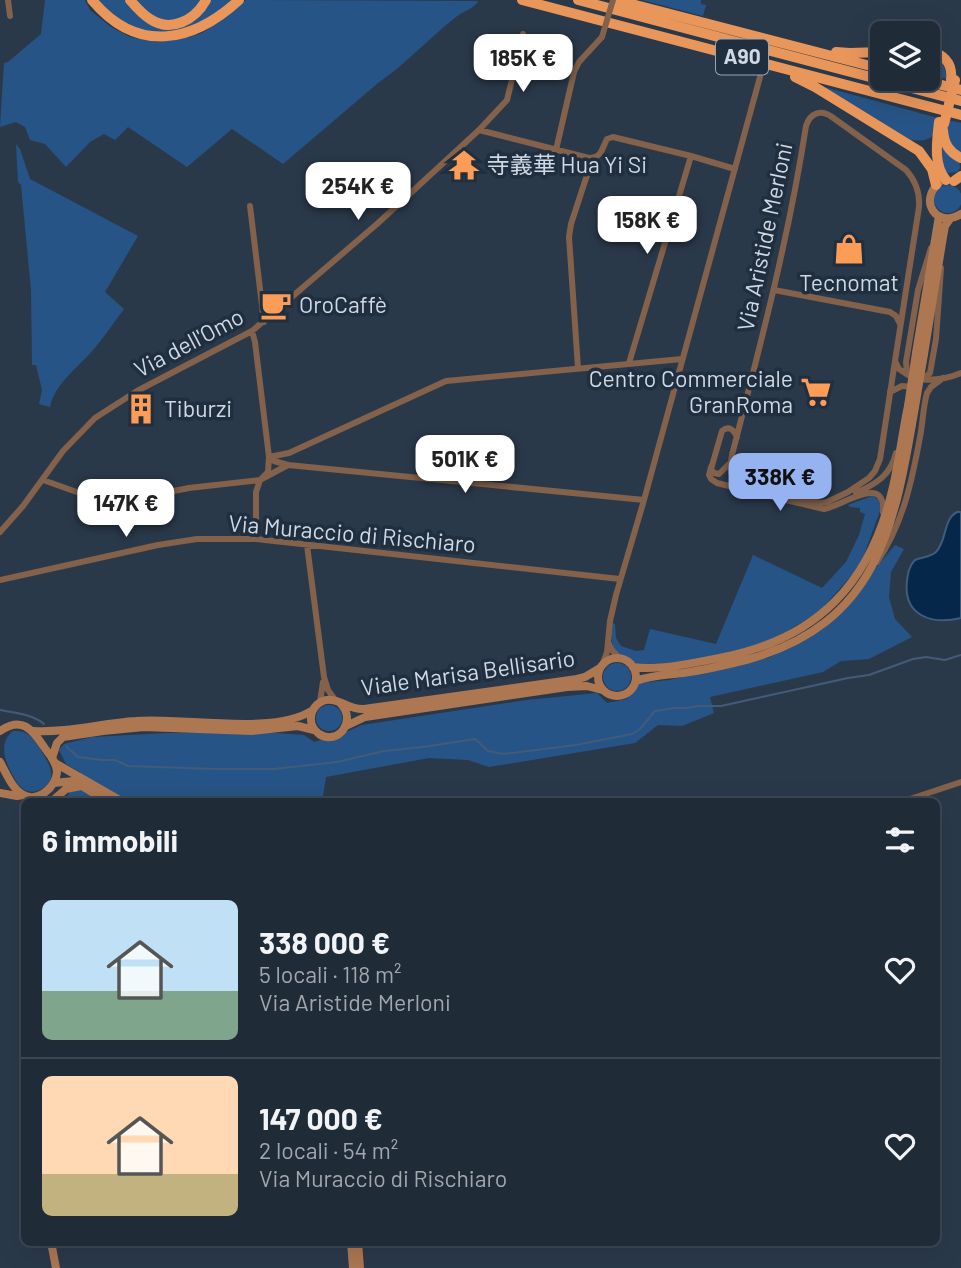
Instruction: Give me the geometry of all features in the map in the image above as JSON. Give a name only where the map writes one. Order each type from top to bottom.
[{"type":"highway","points":[[92,0],[117,22],[158,37],[200,29],[239,0]]},
{"type":"highway","points":[[130,0],[150,19],[169,24],[191,18],[206,0]]},
{"type":"highway","name":"A90","points":[[522,0],[961,115]]},
{"type":"highway","name":"A90","points":[[578,0],[961,101]]},
{"type":"highway","points":[[615,0],[870,66]]},
{"type":"highway","points":[[791,45],[841,53],[870,52]]},
{"type":"highway","points":[[940,54],[948,61],[956,83]]},
{"type":"highway","points":[[771,65],[816,87],[915,148],[933,173],[952,181]]},
{"type":"highway","points":[[952,181],[941,172],[937,146],[961,69]]},
{"type":"highway","points":[[942,123],[946,145],[961,158]]},
{"type":"main road","points":[[950,219],[939,216],[932,209],[930,202],[932,191],[952,181]]},
{"type":"main road","points":[[940,235],[950,219],[961,215]]},
{"type":"main road","points":[[633,667],[649,668],[734,655],[768,645],[797,631],[825,612],[843,594],[861,568],[880,528],[892,490],[920,354],[940,235],[939,216]]},
{"type":"main road","points":[[636,681],[738,662],[786,646],[819,627],[850,600],[878,554],[895,510],[910,408]]},
{"type":"main road","points":[[619,658],[625,659],[633,667],[636,681],[630,692],[618,697],[602,690],[597,679],[602,665],[619,658]]},
{"type":"main road","name":"Viale Marisa Bellisario","points":[[339,703],[353,709],[364,709],[577,679],[585,677],[602,665]]},
{"type":"main road","name":"Viale Marisa Bellisario","points":[[346,726],[365,717],[554,689],[587,686],[602,690]]},
{"type":"main road","points":[[33,732],[137,720],[262,723],[292,720],[313,710],[320,702],[331,700],[339,703],[347,714],[346,726],[331,737],[299,726],[252,731],[127,728],[65,737],[57,743],[54,760],[56,775],[45,798]]},
{"type":"main road","points":[[313,710],[311,721],[315,730]]},
{"type":"main road","points":[[0,731],[4,725],[24,726],[33,732],[54,760],[116,798]]},
{"type":"main road","points":[[0,762],[14,786],[25,797]]},
{"type":"main road","points":[[54,783],[72,781],[101,798]]},
{"type":"main road","points":[[56,798],[66,789],[81,786]]},
{"type":"main road","points":[[0,793],[34,797],[47,792]]},
{"type":"main road","points":[[52,1246],[56,1268]]},
{"type":"main road","points":[[351,1246],[353,1268]]},
{"type":"main road","points":[[358,1246],[360,1268]]},
{"type":"street","points":[[8,0],[10,16]]},
{"type":"street","points":[[556,150],[574,72],[579,62],[602,37],[615,0]]},
{"type":"street","name":"Via dell'Omo","points":[[0,532],[33,494],[66,447],[90,423],[158,379],[252,331],[264,322],[377,224],[479,130],[507,100],[523,34]]},
{"type":"street","points":[[602,665],[621,579],[760,77]]},
{"type":"street","name":"Via Aristide Merloni","points":[[731,461],[774,290],[797,187],[807,123],[813,115],[826,113],[908,172],[918,187],[920,198],[880,456],[874,472],[857,487],[836,499],[821,503]]},
{"type":"street","points":[[479,130],[589,158],[599,155],[607,140],[612,137],[735,169]]},
{"type":"street","points":[[629,363],[691,156]]},
{"type":"street","points":[[578,368],[569,237],[589,169],[589,158]]},
{"type":"street","points":[[250,206],[264,322]]},
{"type":"street","points":[[922,380],[929,376],[938,321],[940,235]]},
{"type":"street","points":[[908,375],[906,362],[918,290],[925,264],[940,235]]},
{"type":"street","points":[[774,290],[892,313],[901,325]]},
{"type":"street","points":[[252,331],[269,457],[268,472],[260,480],[256,492],[256,539]]},
{"type":"street","points":[[269,457],[287,454],[446,381],[682,359]]},
{"type":"street","points":[[932,360],[936,372],[943,378]]},
{"type":"street","points":[[895,361],[908,375],[922,380],[953,377],[961,373]]},
{"type":"street","points":[[862,584],[887,546],[902,514],[913,473],[926,397],[931,387],[943,378]]},
{"type":"street","points":[[890,391],[902,386],[915,387],[923,391],[926,397]]},
{"type":"street","points":[[731,461],[732,476],[740,484],[821,503],[833,503],[870,487],[885,475],[895,460],[902,423],[910,408]]},
{"type":"street","points":[[737,437],[730,428],[722,431],[709,476],[717,484],[821,509],[832,508],[865,494],[876,493],[884,505],[880,528]]},
{"type":"street","points":[[287,454],[288,465]]},
{"type":"street","points":[[269,457],[288,465],[644,500]]},
{"type":"street","points":[[711,467],[714,473],[719,474],[731,461]]},
{"type":"street","points":[[43,480],[100,499],[122,501],[203,486],[260,480],[288,465]]},
{"type":"street","name":"Via Muraccio di Rischiaro","points":[[0,580],[197,539],[256,539],[621,579]]},
{"type":"street","points":[[307,545],[324,677],[328,690],[339,703]]},
{"type":"street","points":[[608,642],[619,658]]},
{"type":"street","points":[[320,702],[324,677]]},
{"type":"street","points":[[913,798],[961,782]]},
{"type":"shaded area","points":[[45,0],[85,0],[90,10],[111,27],[130,37],[158,42],[204,32],[246,0],[478,1],[446,25],[283,164],[232,129],[187,167],[128,127],[115,140],[104,134],[90,142],[66,167],[45,144],[30,140],[25,127],[16,122],[0,127],[4,63],[41,34]]},
{"type":"shaded area","points":[[96,0],[125,0],[140,16],[168,27],[210,0],[235,0],[203,24],[171,33],[142,31],[116,18]]},
{"type":"shaded area","points":[[136,0],[202,0],[186,16],[175,21],[163,21],[155,18]]},
{"type":"shaded area","points":[[642,0],[701,0],[701,4],[706,5],[703,16]]},
{"type":"shaded area","points":[[940,61],[945,70],[947,79],[940,77]]},
{"type":"shaded area","points":[[824,87],[938,118],[934,135],[923,140],[911,140]]},
{"type":"shaded area","points":[[947,120],[961,123],[961,155],[946,139]]},
{"type":"shaded area","points":[[941,141],[959,161],[960,168],[957,172],[947,173],[943,169]]},
{"type":"shaded area","points":[[16,144],[30,179],[138,236],[105,292],[124,309],[94,349],[62,383],[50,407],[39,404],[42,390],[36,365],[32,365],[31,290]]},
{"type":"shaded area","points":[[948,185],[958,189],[962,199],[958,209],[948,213],[938,209],[934,199],[938,189]]},
{"type":"shaded area","points":[[872,496],[878,499],[881,508],[860,566],[819,612],[782,634],[755,646],[700,659],[641,666],[618,654],[613,646],[612,623],[615,624],[616,638],[621,646],[636,651],[644,650],[650,629],[716,644],[753,555],[822,588],[846,562],[859,535],[865,514],[860,512],[860,508],[848,505]]},
{"type":"shaded area","points":[[957,512],[961,512],[961,618],[930,619],[915,610],[910,603],[907,593],[908,572],[915,560],[936,552],[949,520]]},
{"type":"shaded area","points":[[895,545],[904,549],[891,572],[889,597],[895,619],[912,637],[869,659],[841,661],[823,672],[710,697],[714,713],[682,726],[658,725],[635,743],[489,767],[468,760],[429,758],[326,777],[323,798],[64,798],[80,772],[66,764],[59,750],[64,744],[92,737],[167,733],[276,733],[304,735],[314,742],[362,725],[527,700],[597,693],[607,703],[627,699],[639,683],[669,680],[768,658],[826,626]]},
{"type":"shaded area","points":[[617,663],[627,667],[631,677],[627,687],[617,691],[607,687],[603,677],[607,667]]},
{"type":"shaded area","points":[[329,705],[338,709],[342,718],[338,727],[329,731],[320,727],[316,718],[320,709]]},
{"type":"shaded area","points":[[13,731],[29,735],[47,762],[51,778],[41,790],[33,792],[23,788],[8,766],[5,744]]},
{"type":"waterway","points":[[66,746],[78,757],[115,760],[128,766],[216,769],[274,769],[337,762],[384,751],[475,739],[488,751],[503,754],[576,745],[632,734],[640,729],[655,711],[721,706],[869,675],[913,659],[926,657],[945,660],[961,655]]},
{"type":"waterway","points":[[0,710],[29,716],[44,724]]},
{"type":"place","name":"寺義華 Hua Yi Si","points":[[464,165]]},
{"type":"place","name":"Tecnomat","points":[[849,249]]},
{"type":"place","name":"OroCaffè","points":[[276,305]]},
{"type":"place","name":"Centro Commerciale GranRoma","points":[[816,392]]},
{"type":"place","name":"Tiburzi","points":[[141,409]]}]
